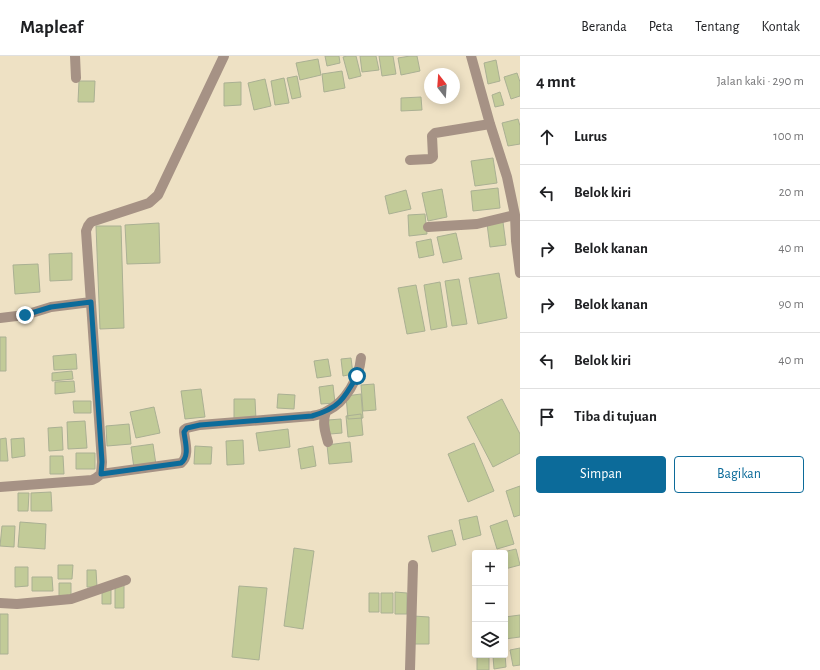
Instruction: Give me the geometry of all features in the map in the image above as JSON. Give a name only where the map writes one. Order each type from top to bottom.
[{"type":"street","points":[[75,56],[76,78]]},
{"type":"street","points":[[101,474],[102,462],[86,231],[91,222],[97,219],[149,203],[158,195],[224,56]]},
{"type":"street","points":[[472,56],[490,124],[507,177],[515,215],[516,241],[520,273]]},
{"type":"street","points":[[410,160],[430,159],[433,157],[432,136],[435,133],[490,124]]},
{"type":"street","points":[[428,227],[476,224],[515,215]]},
{"type":"street","points":[[0,318],[25,315],[51,307],[91,302]]},
{"type":"street","points":[[0,487],[92,480],[101,474],[181,463],[187,456],[184,432],[187,428],[200,425],[312,416],[326,412],[336,406],[347,394],[357,376],[361,358]]},
{"type":"street","points":[[326,412],[324,424],[328,442]]},
{"type":"street","points":[[410,670],[413,565]]},
{"type":"street","points":[[0,603],[17,604],[71,599],[126,580]]},
{"type":"building","points":[[325,56],[339,56],[340,63],[327,66]]},
{"type":"building","points":[[356,56],[361,76],[349,79],[343,57]]},
{"type":"building","points":[[360,56],[376,56],[379,70],[362,72]]},
{"type":"building","points":[[379,56],[393,56],[396,74],[382,76]]},
{"type":"building","points":[[417,56],[420,71],[401,75],[398,58]]},
{"type":"building","points":[[318,59],[321,75],[300,80],[296,63]]},
{"type":"building","points":[[496,60],[500,81],[488,84],[484,63]]},
{"type":"building","points":[[342,71],[345,88],[324,92],[322,74]]},
{"type":"building","points":[[517,73],[520,82],[520,96],[511,99],[504,77]]},
{"type":"building","points":[[297,76],[301,97],[292,99],[287,78]]},
{"type":"building","points":[[284,78],[289,103],[275,105],[271,81]]},
{"type":"building","points":[[265,79],[271,106],[254,110],[248,83]]},
{"type":"building","points":[[79,81],[95,81],[94,102],[78,102]]},
{"type":"building","points":[[241,82],[241,105],[224,106],[224,83]]},
{"type":"building","points":[[500,92],[504,105],[495,107],[492,95]]},
{"type":"building","points":[[421,97],[422,110],[401,111],[401,98]]},
{"type":"building","points":[[518,119],[520,126],[520,144],[508,146],[502,123]]},
{"type":"building","points":[[493,158],[497,183],[475,186],[471,161]]},
{"type":"building","points":[[498,188],[500,208],[473,211],[471,191]]},
{"type":"building","points":[[442,189],[447,217],[428,221],[422,193]]},
{"type":"building","points":[[406,190],[411,209],[389,214],[385,196]]},
{"type":"building","points":[[425,214],[427,234],[409,236],[408,215]]},
{"type":"building","points":[[503,222],[506,245],[490,247],[487,224]]},
{"type":"building","points":[[159,223],[160,263],[127,264],[125,225]]},
{"type":"building","points":[[96,226],[121,226],[124,328],[100,329]]},
{"type":"building","points":[[456,233],[462,259],[443,263],[437,237]]},
{"type":"building","points":[[431,239],[434,255],[419,258],[416,242]]},
{"type":"building","points":[[72,253],[72,280],[50,281],[49,254]]},
{"type":"building","points":[[38,264],[40,292],[15,294],[13,265]]},
{"type":"building","points":[[499,273],[507,318],[478,324],[469,278]]},
{"type":"building","points":[[459,279],[467,324],[452,326],[445,281]]},
{"type":"building","points":[[440,282],[447,327],[431,330],[424,285]]},
{"type":"building","points":[[416,285],[425,331],[407,334],[398,288]]},
{"type":"building","points":[[0,337],[6,337],[6,371],[0,371]]},
{"type":"building","points":[[76,354],[77,369],[54,370],[53,356]]},
{"type":"building","points":[[351,358],[353,374],[343,376],[341,359]]},
{"type":"building","points":[[328,359],[331,376],[317,378],[314,361]]},
{"type":"building","points":[[72,371],[73,379],[52,381],[52,373]]},
{"type":"building","points":[[74,381],[75,392],[55,394],[55,382]]},
{"type":"building","points":[[374,384],[376,410],[363,411],[361,385]]},
{"type":"building","points":[[333,385],[335,403],[321,404],[319,387]]},
{"type":"building","points":[[201,389],[205,417],[185,419],[181,391]]},
{"type":"building","points":[[278,394],[295,395],[294,409],[277,408]]},
{"type":"building","points":[[361,394],[363,418],[348,419],[346,396]]},
{"type":"building","points":[[234,399],[255,399],[256,420],[234,420]]},
{"type":"building","points":[[502,399],[520,434],[520,453],[493,467],[467,417]]},
{"type":"building","points":[[73,401],[91,401],[91,413],[74,413]]},
{"type":"building","points":[[154,407],[160,433],[136,438],[130,412]]},
{"type":"building","points":[[361,414],[363,435],[348,437],[346,416]]},
{"type":"building","points":[[341,419],[342,433],[330,434],[328,420]]},
{"type":"building","points":[[85,421],[87,448],[68,449],[67,422]]},
{"type":"building","points":[[129,424],[131,444],[107,446],[106,426]]},
{"type":"building","points":[[62,427],[63,450],[49,451],[48,428]]},
{"type":"building","points":[[288,429],[290,447],[259,451],[256,433]]},
{"type":"building","points":[[6,438],[8,461],[0,461],[0,439]]},
{"type":"building","points":[[24,438],[25,456],[12,458],[11,439]]},
{"type":"building","points":[[243,440],[244,464],[227,465],[226,441]]},
{"type":"building","points":[[350,442],[352,462],[329,464],[327,445]]},
{"type":"building","points":[[474,443],[494,491],[468,502],[448,454]]},
{"type":"building","points":[[153,444],[156,465],[134,468],[131,447]]},
{"type":"building","points":[[195,446],[212,447],[211,464],[194,464]]},
{"type":"building","points":[[313,446],[316,466],[301,469],[298,449]]},
{"type":"building","points":[[76,453],[95,453],[95,469],[76,469]]},
{"type":"building","points":[[50,456],[63,456],[64,474],[50,474]]},
{"type":"building","points":[[520,486],[520,515],[514,517],[506,491]]},
{"type":"building","points":[[51,492],[52,511],[31,511],[31,493]]},
{"type":"building","points":[[18,493],[29,493],[28,511],[18,511]]},
{"type":"building","points":[[477,516],[481,535],[463,540],[459,520]]},
{"type":"building","points":[[507,520],[514,544],[497,549],[490,526]]},
{"type":"building","points":[[20,522],[46,524],[45,549],[18,547]]},
{"type":"building","points":[[2,526],[15,526],[14,547],[0,546]]},
{"type":"building","points":[[452,530],[456,545],[432,552],[428,536]]},
{"type":"building","points":[[294,548],[314,551],[303,629],[284,626]]},
{"type":"building","points":[[516,549],[520,565],[508,568],[508,551]]},
{"type":"building","points":[[58,565],[73,565],[72,579],[58,579]]},
{"type":"building","points":[[15,567],[28,567],[28,586],[15,587]]},
{"type":"building","points":[[87,570],[96,570],[97,587],[87,587]]},
{"type":"building","points":[[32,577],[52,577],[53,591],[32,591]]},
{"type":"building","points":[[59,583],[71,583],[71,597],[59,597]]},
{"type":"building","points":[[115,584],[124,584],[124,608],[115,608]]},
{"type":"building","points":[[239,586],[267,588],[259,660],[232,657]]},
{"type":"building","points":[[102,590],[111,590],[111,604],[102,604]]},
{"type":"building","points":[[395,592],[407,593],[407,614],[395,614]]},
{"type":"building","points":[[369,593],[379,593],[379,612],[369,612]]},
{"type":"building","points":[[381,593],[393,593],[393,613],[381,613]]},
{"type":"building","points":[[0,614],[8,614],[8,654],[0,654]]},
{"type":"building","points":[[520,615],[520,637],[508,639],[508,617]]},
{"type":"building","points":[[413,616],[429,617],[429,644],[413,644]]},
{"type":"building","points":[[520,648],[520,665],[513,666],[510,650]]},
{"type":"building","points":[[477,658],[489,658],[489,670],[477,670]]},
{"type":"building","points":[[493,658],[505,658],[506,667],[494,669]]},
{"type":"route","points":[[25,315],[51,307],[91,302],[102,462],[101,474],[181,463],[187,456],[184,430],[187,428],[200,425],[312,416],[326,412],[342,400],[357,376]]}]
